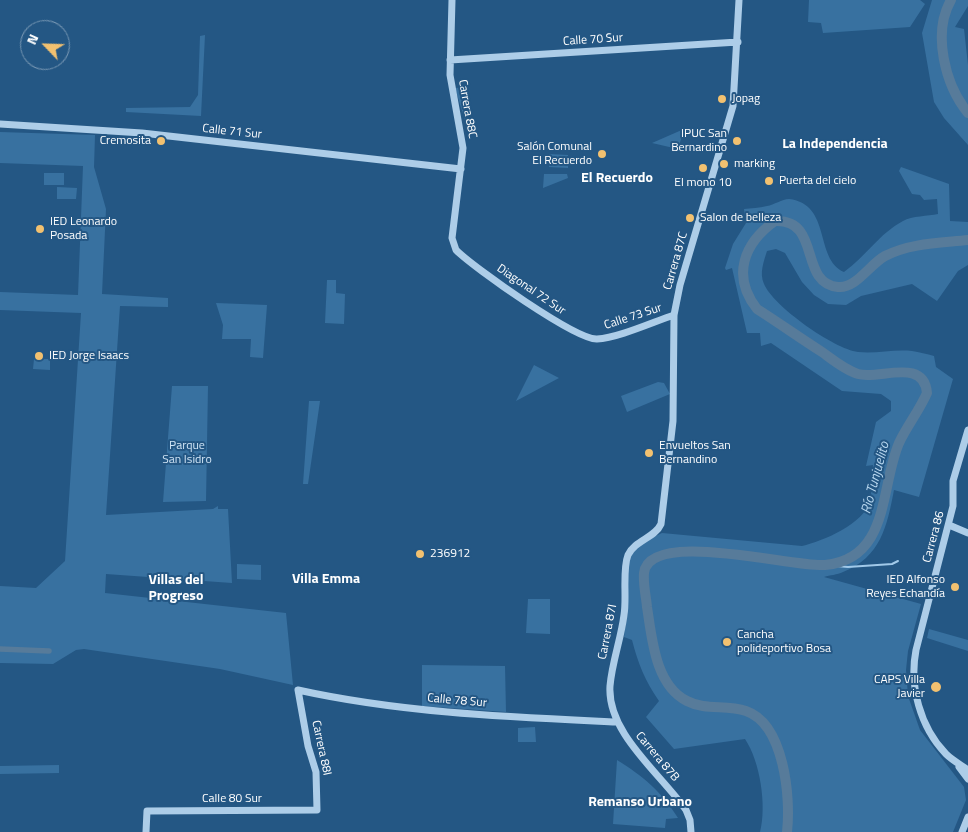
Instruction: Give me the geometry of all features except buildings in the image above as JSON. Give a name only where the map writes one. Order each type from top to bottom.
[{"type":"street","name":"Carrera 88C","points":[[452,0],[451,81],[462,141],[461,169],[452,238],[456,250]]},
{"type":"street","name":"Carrera 87C","points":[[633,547],[656,531],[662,514],[673,421],[674,315],[680,285],[729,127],[735,96],[739,0]]},
{"type":"street","name":"Calle 70 Sur","points":[[450,60],[738,42]]},
{"type":"street","name":"Calle 71 Sur","points":[[0,124],[142,133],[461,169]]},
{"type":"street","name":"Diagonal 72 Sur","points":[[456,250],[543,312],[581,335],[599,339]]},
{"type":"street","name":"Calle 73 Sur","points":[[599,339],[674,315]]},
{"type":"street","name":"Carrera 86","points":[[947,754],[927,726],[919,705],[914,678],[916,650],[949,525],[954,502],[953,481],[968,430]]},
{"type":"street","points":[[949,525],[968,533]]},
{"type":"street","name":"Carrera 87I","points":[[616,722],[611,706],[610,688],[624,615],[626,562],[633,547]]},
{"type":"street","name":"Calle 78 Sur","points":[[298,690],[449,712],[616,722]]},
{"type":"street","name":"Carrera 88I","points":[[298,690],[308,746],[316,772],[318,810]]},
{"type":"street","name":"Carrera 87B","points":[[616,722],[623,734],[686,810],[690,820],[691,832]]},
{"type":"street","points":[[947,754],[968,770]]},
{"type":"street","points":[[947,754],[968,779]]},
{"type":"street","name":"Calle 80 Sur","points":[[146,832],[147,811],[318,810]]},
{"type":"street","points":[[962,832],[968,817]]},
{"type":"green space","points":[[809,0],[920,0],[925,4],[910,27],[823,33],[821,23],[808,22]]},
{"type":"green space","points":[[932,0],[968,0],[968,6],[955,27],[964,29],[968,65],[968,145],[944,118],[934,102],[922,33]]},
{"type":"green space","points":[[205,35],[201,116],[126,112],[126,108],[190,107],[198,95],[200,36]]},
{"type":"green space","points":[[466,87],[467,127],[455,88]]},
{"type":"green space","points":[[684,129],[678,149],[652,143]]},
{"type":"green space","points":[[0,132],[95,135],[94,167],[106,209],[102,294],[168,298],[168,307],[120,306],[106,515],[213,509],[218,506],[218,509],[228,509],[232,583],[106,574],[105,593],[286,613],[293,685],[220,669],[84,649],[76,650],[53,664],[0,663],[0,586],[36,588],[65,561],[81,313],[0,310],[0,292],[78,295],[83,166],[0,163]]},
{"type":"green space","points":[[549,154],[568,155],[568,168],[549,167]]},
{"type":"green space","points":[[901,167],[949,184],[950,221],[968,222],[968,265],[958,271],[937,301],[912,284],[861,296],[846,305],[828,304],[814,295],[802,282],[785,253],[776,249],[767,251],[762,267],[762,276],[764,284],[779,303],[805,325],[834,343],[858,352],[905,351],[934,356],[936,367],[953,379],[919,497],[894,490],[885,528],[874,549],[856,566],[841,573],[824,577],[921,604],[908,651],[906,670],[908,696],[920,730],[964,787],[966,800],[953,832],[760,832],[763,810],[761,784],[755,759],[745,739],[674,749],[646,717],[659,701],[642,672],[632,640],[624,637],[628,610],[627,574],[629,561],[641,545],[662,533],[802,546],[842,530],[860,517],[866,509],[871,497],[873,465],[866,466],[876,422],[891,411],[891,401],[881,394],[842,391],[771,343],[761,346],[760,333],[747,333],[732,268],[726,270],[725,268],[733,244],[746,223],[744,209],[770,205],[789,199],[802,203],[812,211],[829,256],[835,265],[844,272],[880,238],[903,221],[938,214],[937,199],[924,200],[920,195],[912,194],[899,171]]},
{"type":"green space","points":[[44,173],[64,173],[64,185],[44,185]]},
{"type":"green space","points":[[544,174],[567,174],[568,178],[543,188]]},
{"type":"green space","points":[[57,187],[77,188],[76,199],[57,199]]},
{"type":"green space","points":[[327,280],[336,280],[336,293],[345,294],[344,324],[325,323]]},
{"type":"green space","points":[[216,303],[267,305],[263,358],[250,357],[251,339],[222,339],[223,325]]},
{"type":"green space","points":[[34,359],[50,359],[50,370],[33,369]]},
{"type":"green space","points":[[534,365],[559,378],[516,401]]},
{"type":"green space","points":[[658,382],[664,383],[670,394],[627,412],[621,396]]},
{"type":"green space","name":"Parque San Isidro","points":[[172,386],[208,386],[206,501],[163,502]]},
{"type":"green space","points":[[309,401],[320,401],[308,484],[303,484]]},
{"type":"green space","points":[[237,564],[261,565],[261,580],[237,579]]},
{"type":"green space","points":[[528,599],[550,599],[550,634],[526,633]]},
{"type":"green space","points":[[929,629],[968,640],[968,651],[927,638]]},
{"type":"green space","points":[[422,665],[505,666],[506,712],[422,706]]},
{"type":"green space","points":[[535,727],[536,742],[518,742],[518,728]]},
{"type":"green space","points":[[617,760],[651,785],[678,818],[666,819],[665,828],[613,824]]},
{"type":"green space","points":[[59,765],[59,773],[0,774],[0,766]]},
{"type":"waterway","name":"Río Tunjuelito","points":[[951,0],[945,13],[942,28],[944,58],[953,88],[968,113]]},
{"type":"waterway","name":"Río Tunjuelito","points":[[787,832],[788,800],[786,782],[777,746],[769,730],[759,718],[746,711],[694,704],[676,694],[668,684],[653,646],[644,573],[652,560],[670,553],[696,551],[825,565],[846,560],[861,550],[872,535],[879,518],[899,443],[927,393],[924,382],[918,376],[909,373],[867,375],[848,370],[757,309],[749,297],[744,284],[743,272],[745,261],[755,239],[775,221],[790,223],[799,230],[805,240],[818,275],[826,283],[838,287],[845,287],[851,284],[879,260],[905,248],[968,240]]},
{"type":"waterway","points":[[825,565],[848,567],[892,564],[898,561]]},
{"type":"waterway","points":[[0,649],[49,651]]},
{"type":"place","name":"Jopag","points":[[722,99]]},
{"type":"place","name":"Cremosita","points":[[161,141]]},
{"type":"place","name":"IPUC San Bernardino","points":[[737,141]]},
{"type":"place","name":"Salón Comunal El Recuerdo","points":[[602,154]]},
{"type":"place","name":"marking","points":[[724,164]]},
{"type":"place","name":"El mono 10","points":[[703,168]]},
{"type":"place","name":"Puerta del cielo","points":[[769,181]]},
{"type":"place","name":"Salon de belleza","points":[[690,218]]},
{"type":"place","name":"IED Leonardo Posada","points":[[40,229]]},
{"type":"place","name":"IED Jorge Isaacs","points":[[39,356]]},
{"type":"place","name":"Envueltos San Bernandino","points":[[649,453]]},
{"type":"place","name":"236912","points":[[420,554]]},
{"type":"place","name":"IED Alfonso Reyes Echandía","points":[[955,587]]},
{"type":"place","name":"Cancha polideportivo Bosa","points":[[727,642]]},
{"type":"place","name":"CAPS Villa Javier","points":[[936,687]]},
{"type":"district","name":"La Independencia","points":[[835,145]]},
{"type":"district","name":"El Recuerdo","points":[[617,179]]},
{"type":"district","name":"Villa Emma","points":[[326,580]]},
{"type":"district","name":"Villas del Progreso","points":[[176,590]]},
{"type":"district","name":"Remanso Urbano","points":[[640,803]]}]
